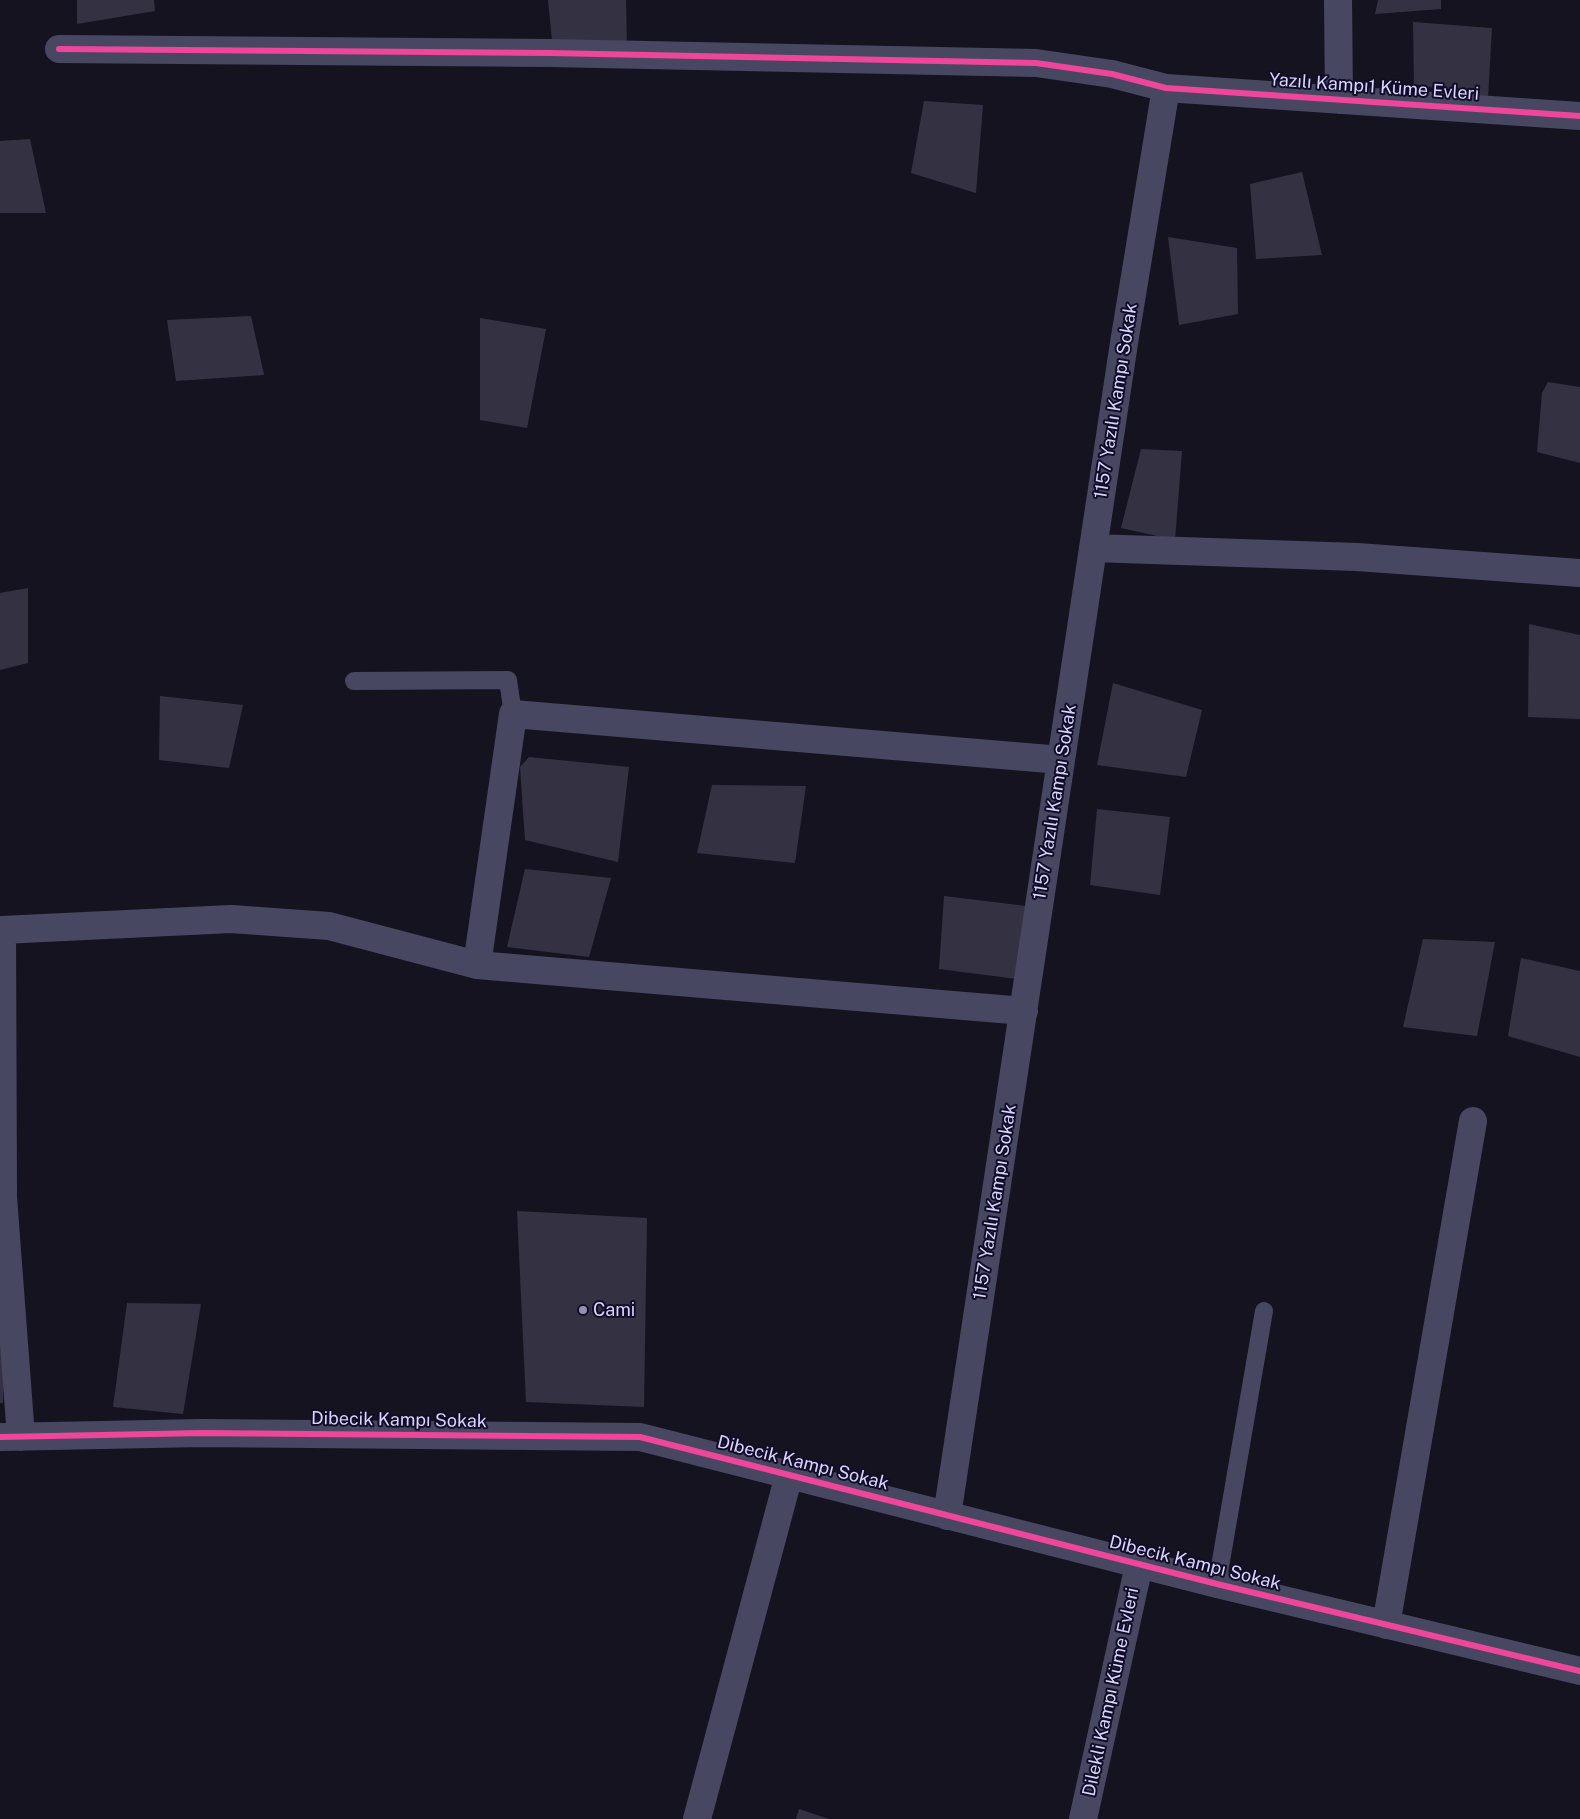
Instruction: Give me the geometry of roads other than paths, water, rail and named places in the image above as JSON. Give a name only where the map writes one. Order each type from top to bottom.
[{"type":"street","points":[[1338,0],[1339,100]]},
{"type":"street","name":"Yazılı Kampı1 Küme Evleri","points":[[59,49],[550,53],[1036,63],[1112,74],[1166,88],[1580,116]]},
{"type":"street","name":"1157 Yazılı Kampı Sokak","points":[[947,1516],[1093,548],[1166,88]]},
{"type":"street","points":[[1093,548],[1358,557],[1580,573]]},
{"type":"street","points":[[477,965],[513,714],[1061,760]]},
{"type":"street","points":[[10,1437],[3,1197],[2,930],[231,920],[329,926],[477,965],[1024,1011]]},
{"type":"street","points":[[1386,1625],[1473,1121]]},
{"type":"street","name":"Dibecik Kampı Sokak","points":[[10,1437],[212,1433],[640,1437],[1139,1565],[1580,1671]]},
{"type":"street","points":[[697,1819],[789,1475]]},
{"type":"street","name":"Dilekli Kampı Küme Evleri","points":[[1084,1819],[1139,1565]]},
{"type":"lane","points":[[354,681],[508,680],[513,714]]},
{"type":"lane","points":[[1217,1584],[1264,1311]]},
{"type":"place","name":"Cami","points":[[583,1310]]}]
